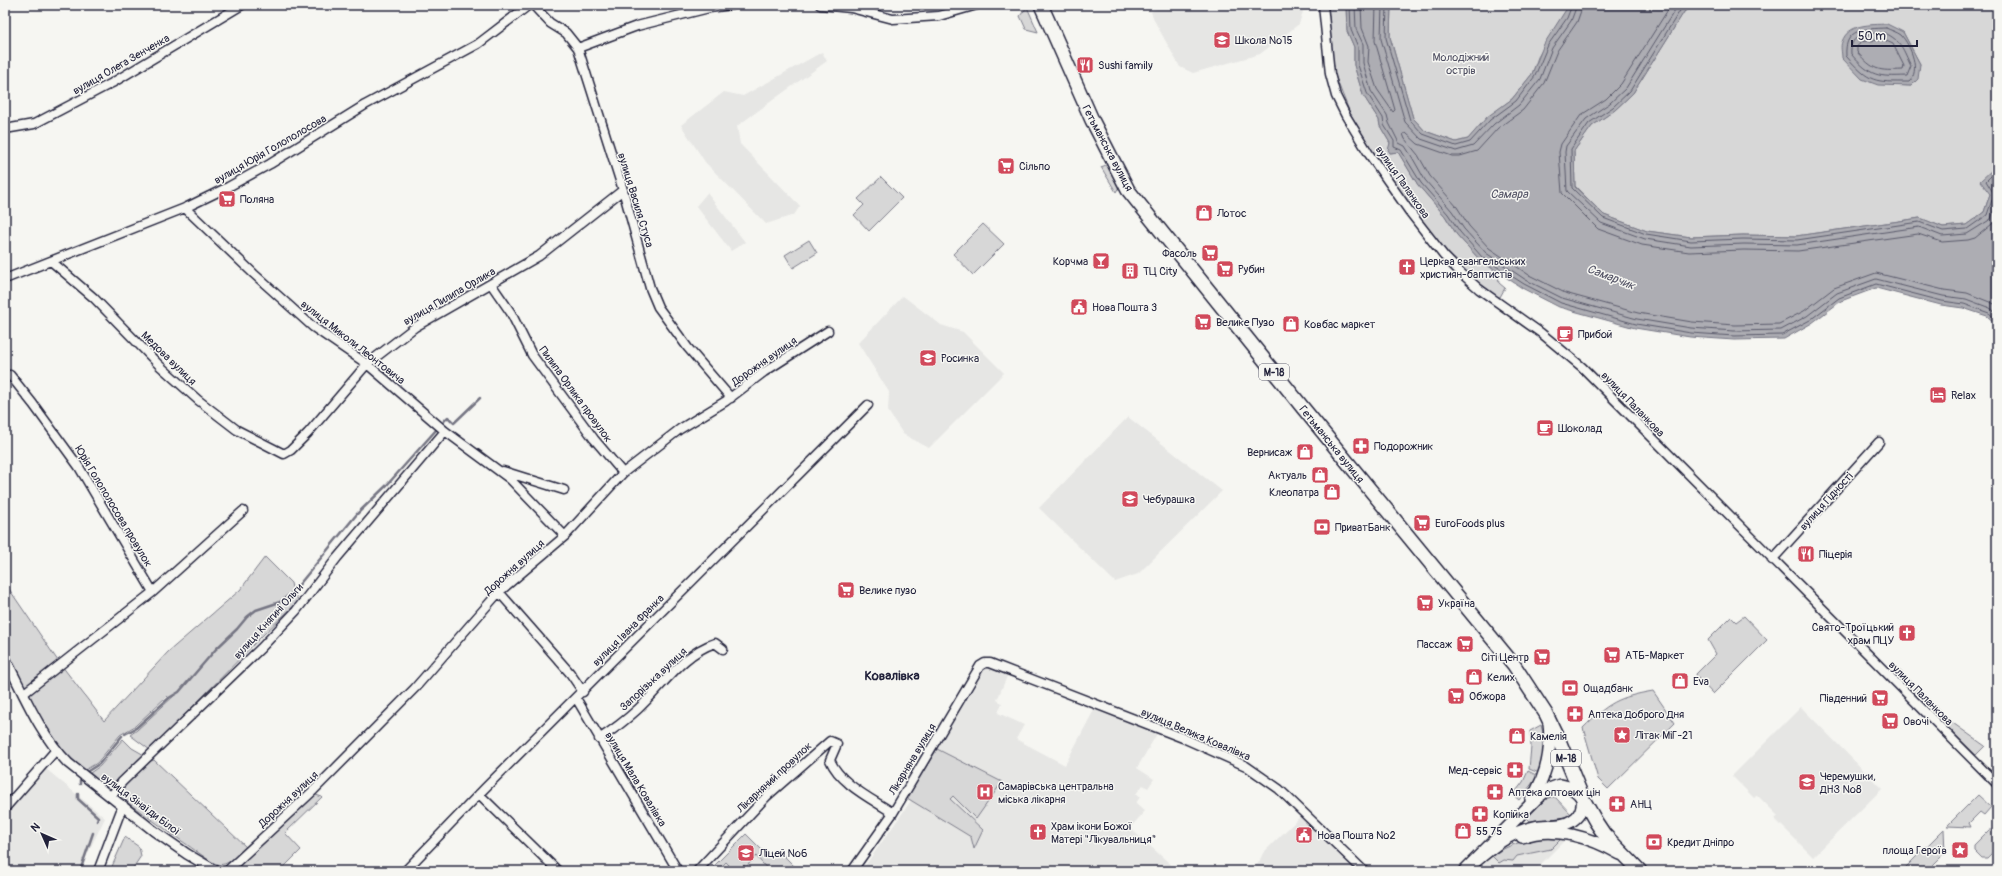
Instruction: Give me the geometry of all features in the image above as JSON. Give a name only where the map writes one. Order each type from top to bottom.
[{"type":"highway","name":"Гетьманська вулиця","points":[[1041,5],[1092,120],[1128,190],[1308,415],[1514,665],[1548,718],[1583,799],[1604,834],[1640,871]]},
{"type":"main road","points":[[1521,813],[1534,795],[1544,776],[1549,755],[1550,736],[1548,718]]},
{"type":"main road","points":[[1560,785],[1568,786],[1577,791],[1583,799],[1582,810],[1576,819],[1568,823],[1535,826],[1512,835],[1499,842],[1464,871],[1521,813],[1549,789],[1560,785]]},
{"type":"main road","points":[[1464,871],[1508,842],[1542,833],[1582,837],[1609,848],[1629,860]]},
{"type":"street","name":"вулиця Олега Зенченка","points":[[5,129],[34,124],[40,121],[112,83],[242,5]]},
{"type":"street","name":"вулиця Юрія Голополосова","points":[[5,279],[185,208],[270,164],[365,105],[478,44],[529,5]]},
{"type":"street","name":"вулиця Василя Стуса","points":[[532,5],[550,23],[566,33],[578,48],[623,190],[650,288],[658,307],[688,348],[731,398]]},
{"type":"street","points":[[578,48],[637,26],[709,8],[732,5]]},
{"type":"street","points":[[820,5],[851,8],[893,19],[939,16],[977,5]]},
{"type":"street","name":"вулиця Паланкова","points":[[1323,5],[1330,74],[1336,96],[1369,154],[1409,211],[1444,256],[1479,289],[1542,333],[1582,367],[1772,560],[1997,784]]},
{"type":"street","name":"вулиця Пилипа Орлика","points":[[284,454],[291,450],[308,433],[367,364],[415,327],[539,256],[623,190]]},
{"type":"street","name":"вулиця Миколи Леонтовича","points":[[185,208],[254,274],[313,327],[367,364],[445,431],[510,479],[565,536]]},
{"type":"street","name":"Медова вулиця","points":[[51,261],[94,298],[159,365],[198,400],[237,430],[284,454]]},
{"type":"street","name":"Пилипа Орлика провулок","points":[[491,284],[511,312],[532,355],[594,439],[623,474]]},
{"type":"street","name":"Дорожня вулиця","points":[[227,871],[314,790],[415,688],[499,592],[565,536],[623,474],[680,429],[731,398],[764,372],[828,331]]},
{"type":"street","name":"Юрія Голополосова провулок","points":[[10,375],[79,467],[153,592]]},
{"type":"street","name":"вулиця Івана Франка","points":[[405,871],[479,794],[583,692],[868,405]]},
{"type":"street","name":"вулиця Княгині Ольги","points":[[111,796],[122,782],[261,648],[296,610],[337,558],[445,431]]},
{"type":"street","name":"вулиця Гідності","points":[[1772,560],[1879,442]]},
{"type":"street","name":"вулиця Миколи Леонтовича","points":[[497,469],[564,490]]},
{"type":"street","points":[[23,694],[153,592],[242,511]]},
{"type":"street","points":[[499,592],[570,674],[583,692]]},
{"type":"street","name":"Запорізька вулиця","points":[[599,739],[638,709],[682,663],[704,647],[715,643],[723,649]]},
{"type":"street","name":"вулиця Зінаїди Білої","points":[[5,658],[7,669],[23,694],[44,734],[56,750],[81,774],[187,854],[216,871]]},
{"type":"street","name":"Лікарняна вулиця","points":[[852,871],[893,813],[980,666],[985,663],[990,663]]},
{"type":"street","name":"вулиця Велика Ковалівка","points":[[990,663],[1183,738],[1246,766],[1280,789],[1364,871]]},
{"type":"street","name":"вулиця Мала Ковалівка","points":[[576,698],[678,871]]},
{"type":"street","name":"Лікарняний провулок","points":[[697,871],[767,796],[830,741],[837,744],[830,760],[833,768],[861,792],[893,813]]},
{"type":"street","points":[[5,808],[56,750]]},
{"type":"street","points":[[479,794],[558,871]]},
{"type":"street","points":[[98,871],[123,805]]},
{"type":"shaded area","name":"Школа №15","points":[[1164,5],[1192,7],[1194,5],[1305,5],[1299,24],[1260,54],[1193,73],[1180,67],[1155,22],[1151,12]]},
{"type":"shaded area","points":[[822,52],[827,61],[737,126],[740,144],[800,206],[794,215],[766,224],[705,162],[681,125],[724,92],[743,96]]},
{"type":"shaded area","points":[[707,193],[745,242],[731,251],[696,206]]},
{"type":"shaded area","name":"Росинка","points":[[903,296],[941,325],[963,332],[1004,373],[929,448],[903,434],[888,411],[889,392],[858,343]]},
{"type":"shaded area","name":"Чебурашка","points":[[1128,417],[1222,491],[1138,574],[1115,582],[1039,508]]},
{"type":"shaded area","name":"Самарівська центральна міська лікарня","points":[[988,667],[1008,674],[997,700],[1002,703],[998,713],[1024,725],[1016,739],[1065,765],[1095,708],[1158,732],[1137,768],[1154,779],[1148,788],[1143,785],[1136,794],[1140,797],[1136,803],[1145,811],[1130,828],[1178,871],[862,870],[911,801],[907,798],[974,688],[983,670]]},
{"type":"shaded area","name":"Черемушки, ДНЗ №8","points":[[1801,707],[1882,789],[1813,857],[1775,819],[1778,816],[1757,795],[1754,798],[1732,776]]},
{"type":"shaded area","points":[[45,768],[105,818],[79,871],[5,871],[5,813]]},
{"type":"shaded area","points":[[1302,815],[1359,871],[1251,871],[1259,862],[1263,853]]},
{"type":"shaded area","name":"Ліцей №6","points":[[746,834],[767,855],[770,853],[773,857],[779,851],[799,871],[709,871]]},
{"type":"shaded area","points":[[1567,838],[1534,871],[1477,871],[1492,856],[1502,849],[1520,841]]},
{"type":"green space","points":[[1328,5],[1346,5],[1347,31],[1354,47],[1354,65],[1363,95],[1379,120],[1380,126],[1390,143],[1390,153],[1398,152],[1418,185],[1445,216],[1457,235],[1480,260],[1498,273],[1499,283],[1505,288],[1500,297],[1497,297],[1465,271],[1448,253],[1412,209],[1375,155],[1350,113],[1334,73]]},
{"type":"green space","name":"Молодіжний острів","points":[[1391,5],[1569,5],[1538,57],[1532,74],[1512,99],[1488,117],[1468,139],[1456,142],[1425,131],[1413,118],[1390,37]]},
{"type":"green space","points":[[1692,5],[1997,5],[1997,170],[1993,169],[1990,194],[1984,212],[1966,225],[1943,227],[1920,218],[1796,236],[1743,235],[1691,237],[1647,231],[1604,215],[1575,186],[1574,151],[1592,126],[1615,110],[1633,93],[1684,12]],"holes":[[[1903,32],[1920,64],[1911,86],[1895,85]]]},
{"type":"green space","points":[[1027,7],[1038,32],[1026,29],[1020,16]]},
{"type":"green space","points":[[1106,165],[1108,166],[1119,187],[1116,192],[1101,167]]},
{"type":"green space","points":[[881,177],[902,198],[869,231],[854,215],[864,205],[858,199]]},
{"type":"green space","points":[[983,224],[1004,244],[973,275],[953,254]]},
{"type":"green space","points":[[809,240],[817,253],[793,268],[785,255]]},
{"type":"green space","points":[[265,557],[291,583],[293,592],[299,601],[264,634],[150,750],[130,735],[176,694],[169,698],[167,696],[135,726],[120,735],[97,763],[85,770],[66,753],[46,727],[29,694],[62,666],[104,721],[168,652],[240,590]]},
{"type":"green space","points":[[5,583],[58,661],[25,688],[5,646]]},
{"type":"green space","points":[[1744,616],[1767,640],[1713,694],[1696,674],[1716,654],[1708,640],[1731,617],[1736,622]]},
{"type":"green space","points":[[1896,667],[1950,721],[1985,746],[1976,755],[1892,672]]},
{"type":"green space","points":[[1653,691],[1675,723],[1608,789],[1598,779],[1583,728],[1614,702],[1641,693]]},
{"type":"green space","points":[[1541,725],[1544,738],[1544,749],[1543,761],[1539,773],[1529,769],[1531,747],[1530,731]]},
{"type":"green space","points":[[123,739],[132,748],[146,756],[116,784],[105,784],[90,773],[100,766]]},
{"type":"green space","points":[[937,749],[1002,782],[976,819],[953,796],[950,799],[983,830],[974,849],[971,837],[907,798]]},
{"type":"green space","points":[[154,760],[246,847],[235,858],[223,864],[213,863],[121,798],[119,794],[120,788],[147,762]]},
{"type":"green space","points":[[1528,771],[1538,776],[1519,800],[1513,795],[1523,782]]},
{"type":"green space","points":[[316,795],[322,797],[285,833],[301,850],[280,871],[238,871],[239,864],[308,799]]},
{"type":"green space","points":[[1978,795],[1991,807],[1984,815],[1980,812],[1969,823],[1971,827],[1947,826]]},
{"type":"green space","points":[[1548,797],[1555,797],[1572,815],[1566,820],[1548,819],[1530,821],[1527,818]]},
{"type":"green space","points":[[1944,829],[1945,853],[1927,871],[1902,871]]},
{"type":"green space","points":[[1989,830],[1995,830],[1997,832],[1997,848],[1987,858],[1982,858],[1974,850],[1974,845]]},
{"type":"green space","name":"Ліцей №6","points":[[746,834],[767,855],[770,853],[773,857],[779,851],[799,871],[769,871],[756,856],[746,867],[744,865],[738,871],[732,868],[728,871],[724,871],[729,865],[726,862],[717,871],[709,871]]},
{"type":"green space","points":[[125,837],[139,847],[141,856],[131,871],[110,871]]},
{"type":"green space","points":[[1541,837],[1563,837],[1551,849],[1517,856],[1513,861],[1504,860],[1499,863],[1492,856],[1509,846]]},
{"type":"water","name":"Самара","points":[[1346,5],[1391,5],[1390,37],[1413,118],[1425,131],[1456,142],[1468,139],[1487,117],[1512,99],[1532,74],[1544,44],[1569,5],[1692,5],[1684,12],[1633,93],[1615,110],[1592,126],[1574,151],[1575,187],[1604,215],[1647,231],[1691,237],[1743,235],[1796,236],[1920,218],[1943,227],[1966,225],[1984,212],[1990,194],[1980,181],[1993,169],[1997,170],[1997,325],[1987,316],[1963,308],[1941,305],[1876,288],[1841,301],[1812,323],[1784,339],[1734,340],[1690,337],[1635,328],[1559,307],[1522,288],[1480,260],[1457,235],[1445,216],[1418,185],[1398,152],[1390,153],[1388,150],[1390,143],[1380,126],[1379,120],[1363,95],[1354,65],[1354,47],[1347,31]]},
{"type":"water","points":[[1887,24],[1903,32],[1920,64],[1918,79],[1911,86],[1878,85],[1862,79],[1842,58],[1841,44],[1849,31],[1861,26]]},
{"type":"waterway","points":[[444,421],[448,417],[454,423],[480,398]]},
{"type":"waterway","points":[[125,734],[136,728],[169,698],[179,692],[216,649],[247,617],[256,610],[280,602],[293,592],[357,514],[387,485],[436,430]]},
{"type":"waterway","points":[[88,771],[99,764],[122,736]]},
{"type":"waterway","points":[[78,794],[78,799],[98,817],[97,821]]},
{"type":"waterway","points":[[80,871],[93,833]]},
{"type":"place","name":"Школа №15","points":[[1222,40]]},
{"type":"place","name":"Sushi family","points":[[1085,65]]},
{"type":"place","name":"Сільпо","points":[[1006,166]]},
{"type":"place","name":"Поляна","points":[[227,199]]},
{"type":"place","name":"Лотос","points":[[1204,213]]},
{"type":"place","name":"Фасоль","points":[[1210,253]]},
{"type":"place","name":"Корчма","points":[[1101,261]]},
{"type":"place","name":"Церква євангельських християн-баптистів","points":[[1407,267]]},
{"type":"place","name":"Рубин","points":[[1225,269]]},
{"type":"place","name":"ТЦ City","points":[[1130,271]]},
{"type":"place","name":"Нова Пошта 3","points":[[1079,307]]},
{"type":"place","name":"Велике Пузо","points":[[1203,322]]},
{"type":"place","name":"Ковбас маркет","points":[[1291,324]]},
{"type":"place","name":"Прибой","points":[[1565,334]]},
{"type":"place","name":"Росинка","points":[[928,358]]},
{"type":"place","name":"Relax","points":[[1938,395]]},
{"type":"place","name":"Шоколад","points":[[1545,428]]},
{"type":"place","name":"Подорожник","points":[[1361,446]]},
{"type":"place","name":"Вернисаж","points":[[1305,452]]},
{"type":"place","name":"Актуаль","points":[[1320,475]]},
{"type":"place","name":"Клеопатра","points":[[1332,492]]},
{"type":"place","name":"Чебурашка","points":[[1130,499]]},
{"type":"place","name":"EuroFoods plus","points":[[1422,523]]},
{"type":"place","name":"ПриватБанк","points":[[1322,527]]},
{"type":"place","name":"Піцерія","points":[[1806,554]]},
{"type":"place","name":"Велике пузо","points":[[846,590]]},
{"type":"place","name":"Україна","points":[[1425,603]]},
{"type":"place","name":"Свято-Троїцький храм ПЦУ","points":[[1907,633]]},
{"type":"place","name":"Пассаж","points":[[1465,644]]},
{"type":"place","name":"АТБ-Маркет","points":[[1612,655]]},
{"type":"place","name":"Сіті Центр","points":[[1542,657]]},
{"type":"place","name":"Келих","points":[[1474,677]]},
{"type":"place","name":"Eva","points":[[1680,681]]},
{"type":"place","name":"Ощадбанк","points":[[1570,688]]},
{"type":"place","name":"Обжора","points":[[1456,696]]},
{"type":"place","name":"Південний","points":[[1880,698]]},
{"type":"place","name":"Аптека Доброго Дня","points":[[1575,714]]},
{"type":"place","name":"Овочі","points":[[1890,721]]},
{"type":"place","name":"Літак МіГ-21","points":[[1622,735]]},
{"type":"place","name":"Камелія","points":[[1517,736]]},
{"type":"place","name":"Мед-сервіс","points":[[1515,770]]},
{"type":"place","name":"Черемушки, ДНЗ №8","points":[[1807,782]]},
{"type":"place","name":"Самарівська центральна міська лікарня","points":[[985,792]]},
{"type":"place","name":"Аптека оптових цін","points":[[1495,792]]},
{"type":"place","name":"АНЦ","points":[[1617,804]]},
{"type":"place","name":"Копійка","points":[[1480,814]]},
{"type":"place","name":"55 75","points":[[1463,831]]},
{"type":"place","name":"Храм ікони Божої Матері \"Лікувальниця\"","points":[[1038,832]]},
{"type":"place","name":"Нова Пошта №2","points":[[1304,835]]},
{"type":"place","name":"Кредит Дніпро","points":[[1654,842]]},
{"type":"place","name":"площа Героїв","points":[[1960,850]]},
{"type":"place","name":"Ліцей №6","points":[[746,853]]},
{"type":"district","name":"Ковалівка","points":[[892,675]]},
{"type":"water label","name":"Самарчик","points":[[1611,277]]}]
